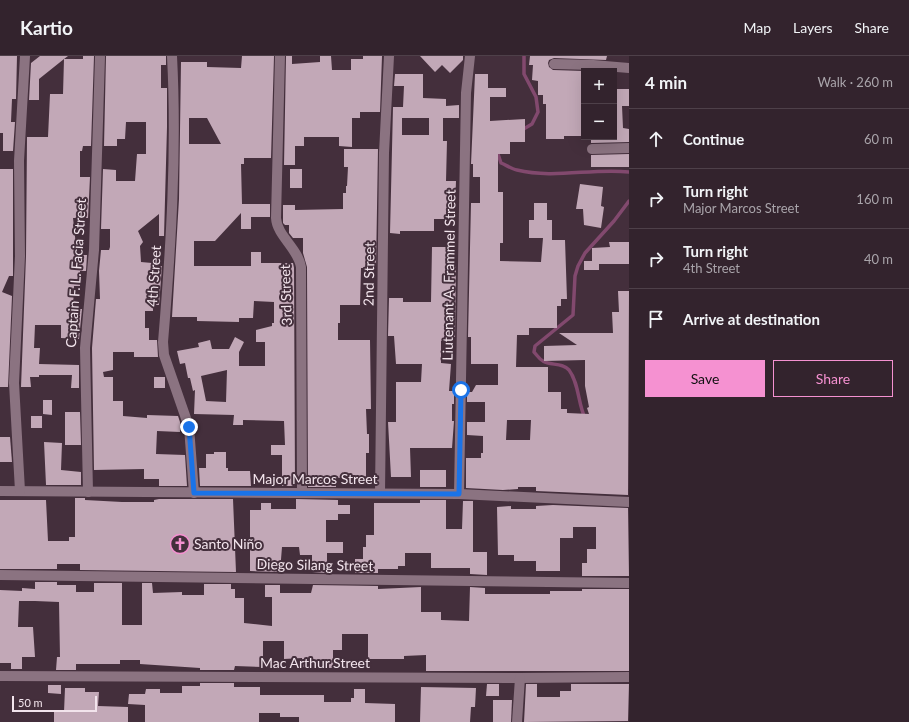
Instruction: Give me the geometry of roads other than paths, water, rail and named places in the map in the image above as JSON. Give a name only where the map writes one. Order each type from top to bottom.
[{"type":"street","points":[[20,491],[14,383],[20,256],[19,161],[25,56]]},
{"type":"street","name":"Captain F. L. Facia Street","points":[[88,492],[85,348],[94,250],[100,56]]},
{"type":"street","name":"4th Street","points":[[172,56],[174,104],[171,224],[163,342],[164,355],[189,427],[194,493]]},
{"type":"street","name":"3rd Street","points":[[280,56],[276,218],[278,226],[298,256],[301,267],[302,492]]},
{"type":"street","name":"2nd Street","points":[[380,493],[384,153],[389,56]]},
{"type":"street","name":"Liutenant A. Frammel Street","points":[[459,494],[466,93],[470,56]]},
{"type":"street","points":[[554,64],[629,68]]},
{"type":"street","points":[[592,149],[629,148]]},
{"type":"street","name":"Major Marcos Street","points":[[0,491],[459,494],[629,502]]},
{"type":"street","name":"Diego Silang Street","points":[[0,576],[629,583]]},
{"type":"street","name":"Mac Arthur Street","points":[[0,676],[629,677]]},
{"type":"street","points":[[517,722],[520,678]]},
{"type":"waterway","points":[[522,130],[532,124],[538,112],[536,97],[524,74],[524,56]]},
{"type":"waterway","points":[[497,151],[501,163],[515,169],[531,173],[559,174],[601,171],[629,172]]},
{"type":"waterway","points":[[585,418],[577,387],[569,370],[563,366],[549,363],[539,358],[534,352],[535,346],[573,315],[575,276],[578,266],[585,253],[614,221],[629,201]]},
{"type":"place","name":"Santo Niño","points":[[180,544]]}]
